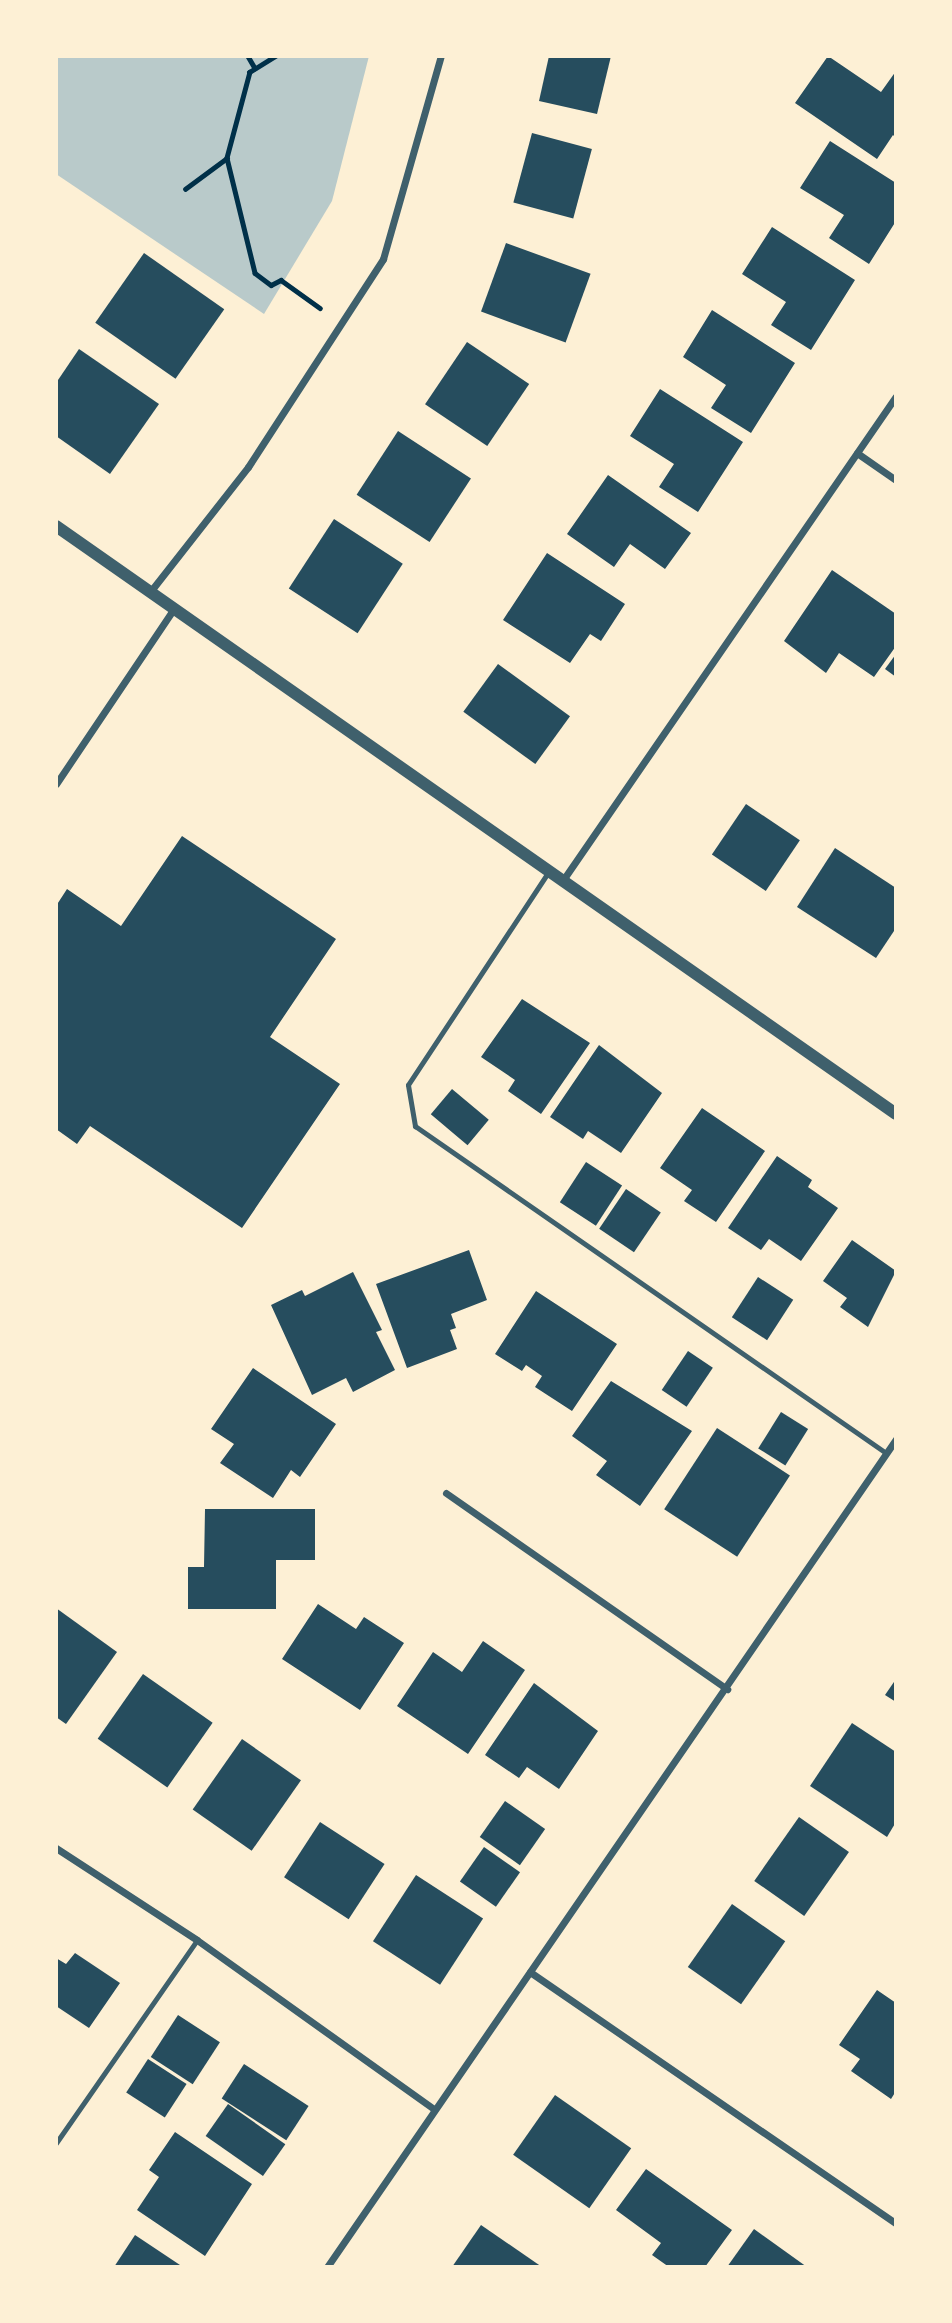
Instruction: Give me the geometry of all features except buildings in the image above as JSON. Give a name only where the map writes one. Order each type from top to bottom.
[{"type":"street","points":[[150,592],[248,467],[344,325],[383,259],[441,56]]},
{"type":"street","points":[[562,880],[896,396]]},
{"type":"street","points":[[857,453],[896,480]]},
{"type":"street","points":[[56,526],[896,1114]]},
{"type":"street","points":[[56,784],[173,610]]},
{"type":"street","points":[[327,2267],[727,1689],[896,1439]]},
{"type":"street","points":[[446,1493],[727,1689]]},
{"type":"street","points":[[56,1849],[197,1940],[434,2109]]},
{"type":"street","points":[[530,1972],[896,2224]]},
{"type":"lane","points":[[549,871],[408,1085],[415,1125],[886,1453]]},
{"type":"lane","points":[[56,2143],[197,1940]]},
{"type":"path","points":[[248,56],[256,68]]},
{"type":"path","points":[[276,56],[250,72],[227,158],[256,273],[271,285],[281,280],[344,325]]},
{"type":"path","points":[[185,189],[227,158]]},
{"type":"shaded area","points":[[56,56],[369,56],[332,201],[264,314],[56,174]]}]
